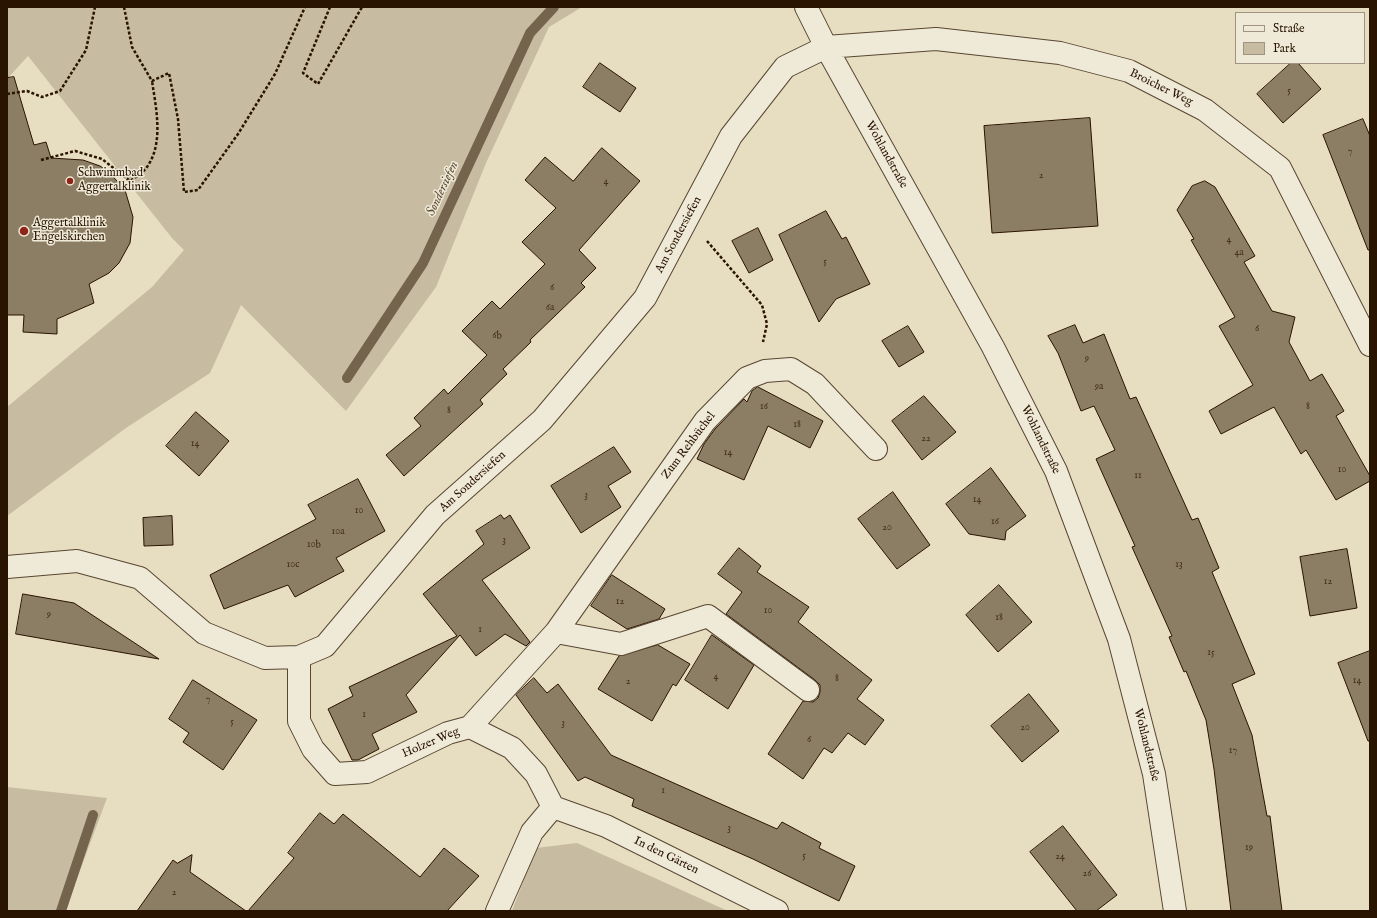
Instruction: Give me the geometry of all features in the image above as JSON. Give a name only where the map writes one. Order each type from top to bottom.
[{"type":"street","name":"Wohlandstraße","points":[[806,7],[826,47],[993,347],[1056,471],[1119,638],[1154,774],[1175,911]]},
{"type":"street","name":"Broicher Weg","points":[[826,47],[936,39],[1060,52],[1129,71],[1205,110],[1280,168],[1370,345]]},
{"type":"street","name":"Am Sondersiefen","points":[[7,567],[77,561],[140,578],[204,633],[265,658],[298,657],[325,646],[435,515],[542,420],[645,298],[732,136],[785,67],[826,47]]},
{"type":"street","name":"Zum Rehbüchel","points":[[470,728],[556,632],[705,421],[747,378],[765,371],[792,369],[815,384],[876,449]]},
{"type":"street","points":[[556,632],[621,644],[708,616],[808,690]]},
{"type":"street","name":"Holzer Weg","points":[[298,657],[299,721],[313,749],[335,774],[367,772],[448,733],[470,728],[512,748],[536,774],[553,807]]},
{"type":"street","points":[[498,911],[532,832],[553,807]]},
{"type":"street","name":"In den Gärten","points":[[553,807],[606,826],[777,911]]},
{"type":"path","points":[[7,94],[27,91],[42,97],[60,91],[86,50],[95,7]]},
{"type":"path","points":[[41,160],[75,151],[102,159],[130,181],[147,168],[156,150],[157,118],[152,81],[132,47],[124,7]]},
{"type":"path","points":[[152,81],[169,73],[178,119],[184,192],[198,190],[238,134],[276,74],[305,7]]},
{"type":"path","points":[[330,7],[303,73],[318,84],[362,7]]},
{"type":"path","points":[[687,219],[762,305],[767,324],[763,345],[765,371]]},
{"type":"green space","points":[[7,7],[582,7],[549,27],[486,163],[436,287],[346,411],[241,305],[210,373],[126,428],[7,516],[7,407],[152,287],[184,250],[172,238],[28,56],[7,79]]},
{"type":"green space","points":[[7,787],[107,798],[65,911],[7,911]]},
{"type":"green space","points":[[577,843],[728,911],[512,911],[536,848]]},
{"type":"building","points":[[600,63],[636,88],[620,112],[583,87]]},
{"type":"building","points":[[1290,64],[1299,64],[1321,89],[1283,123],[1257,94]]},
{"type":"building","name":"Schwimmbad Aggertalklinik","points":[[14,77],[34,145],[46,142],[51,158],[83,160],[100,166],[108,171],[125,190],[133,217],[130,243],[119,263],[109,273],[89,284],[94,303],[57,319],[57,334],[23,332],[24,315],[7,315],[7,78]]},
{"type":"building","points":[[1090,118],[1098,226],[992,233],[984,126]]},
{"type":"building","points":[[1363,119],[1370,136],[1370,250],[1368,250],[1323,135]]},
{"type":"building","points":[[602,148],[640,181],[579,250],[596,268],[581,283],[585,287],[530,340],[531,342],[503,369],[507,374],[480,400],[483,404],[404,476],[386,455],[421,426],[414,418],[444,389],[448,394],[487,355],[462,331],[492,301],[500,309],[545,264],[522,242],[556,208],[525,180],[545,157],[573,181]]},
{"type":"building","points":[[1205,181],[1215,187],[1255,256],[1244,262],[1272,311],[1295,317],[1289,342],[1310,381],[1322,374],[1344,411],[1336,416],[1370,476],[1370,481],[1336,500],[1306,450],[1301,454],[1274,407],[1221,434],[1209,411],[1253,385],[1219,326],[1235,317],[1191,240],[1194,239],[1177,210],[1192,186]]},
{"type":"building","points":[[826,211],[842,239],[846,237],[870,284],[836,299],[819,322],[779,235]]},
{"type":"building","points":[[758,228],[773,260],[749,273],[732,241]]},
{"type":"building","points":[[1075,325],[1083,343],[1104,334],[1130,399],[1136,397],[1192,520],[1198,518],[1219,568],[1212,572],[1255,674],[1232,684],[1252,735],[1267,816],[1270,816],[1282,911],[1231,911],[1214,769],[1206,720],[1186,671],[1184,672],[1169,637],[1172,636],[1132,547],[1135,546],[1096,459],[1115,450],[1094,406],[1081,411],[1058,353],[1048,336]]},
{"type":"building","points":[[908,326],[924,352],[899,367],[882,341]]},
{"type":"building","points":[[758,387],[823,421],[810,448],[768,426],[744,480],[697,459],[704,444],[715,429],[744,399],[747,402],[752,391]]},
{"type":"building","points":[[924,396],[956,432],[922,460],[892,421]]},
{"type":"building","points":[[196,412],[229,441],[199,476],[166,446]]},
{"type":"building","points":[[614,447],[631,472],[608,486],[621,507],[581,533],[551,486]]},
{"type":"building","points":[[991,468],[1026,516],[1006,531],[1005,540],[969,534],[946,504]]},
{"type":"building","points":[[358,479],[385,531],[336,558],[344,571],[295,597],[288,585],[224,609],[210,575],[316,519],[308,505]]},
{"type":"building","points":[[893,492],[930,545],[897,569],[858,519]]},
{"type":"building","points":[[501,515],[504,519],[510,515],[530,548],[482,580],[530,642],[526,646],[505,634],[476,656],[460,635],[406,695],[417,712],[372,734],[379,749],[358,760],[352,760],[328,709],[353,696],[349,687],[457,636],[423,594],[484,544],[476,531]]},
{"type":"building","points":[[172,516],[173,545],[144,546],[143,518]]},
{"type":"building","points":[[739,548],[761,566],[757,572],[809,607],[798,622],[872,680],[857,699],[884,720],[865,745],[848,733],[832,753],[824,748],[803,779],[768,754],[803,701],[813,702],[818,698],[820,685],[726,614],[742,592],[718,574]]},
{"type":"building","points":[[1347,549],[1357,608],[1310,616],[1300,557]]},
{"type":"building","points":[[612,575],[665,609],[659,619],[627,629],[591,606]]},
{"type":"building","points":[[999,585],[1032,622],[998,652],[966,615]]},
{"type":"building","points":[[23,594],[74,603],[159,659],[16,634]]},
{"type":"building","points":[[712,635],[754,665],[728,709],[685,680]]},
{"type":"building","points":[[658,645],[690,664],[676,686],[673,684],[652,721],[598,689],[619,656]]},
{"type":"building","points":[[1370,651],[1370,741],[1368,741],[1338,663]]},
{"type":"building","points":[[534,678],[547,693],[558,684],[611,755],[777,829],[782,822],[821,843],[819,848],[855,866],[839,901],[753,859],[632,806],[634,799],[585,777],[578,781],[516,695]]},
{"type":"building","points":[[193,680],[257,720],[223,770],[183,742],[189,733],[169,719]]},
{"type":"building","points":[[1029,694],[1059,731],[1022,762],[991,726]]},
{"type":"building","points":[[320,813],[334,824],[343,814],[420,877],[444,848],[479,876],[447,911],[248,911],[294,858],[288,853]]},
{"type":"building","points":[[1063,826],[1117,895],[1096,911],[1077,911],[1030,852]]},
{"type":"building","points":[[192,855],[190,872],[246,911],[137,911],[173,860],[177,863]]},
{"type":"waterway","name":"Sondersiefen","points":[[347,378],[423,263],[530,33],[554,7]]},
{"type":"waterway","points":[[61,911],[93,815]]},
{"type":"place","name":"Schwimmbad Aggertalklinik","points":[[70,181]]},
{"type":"place","name":"Aggertalklinik Engelskirchen","points":[[24,231]]}]
